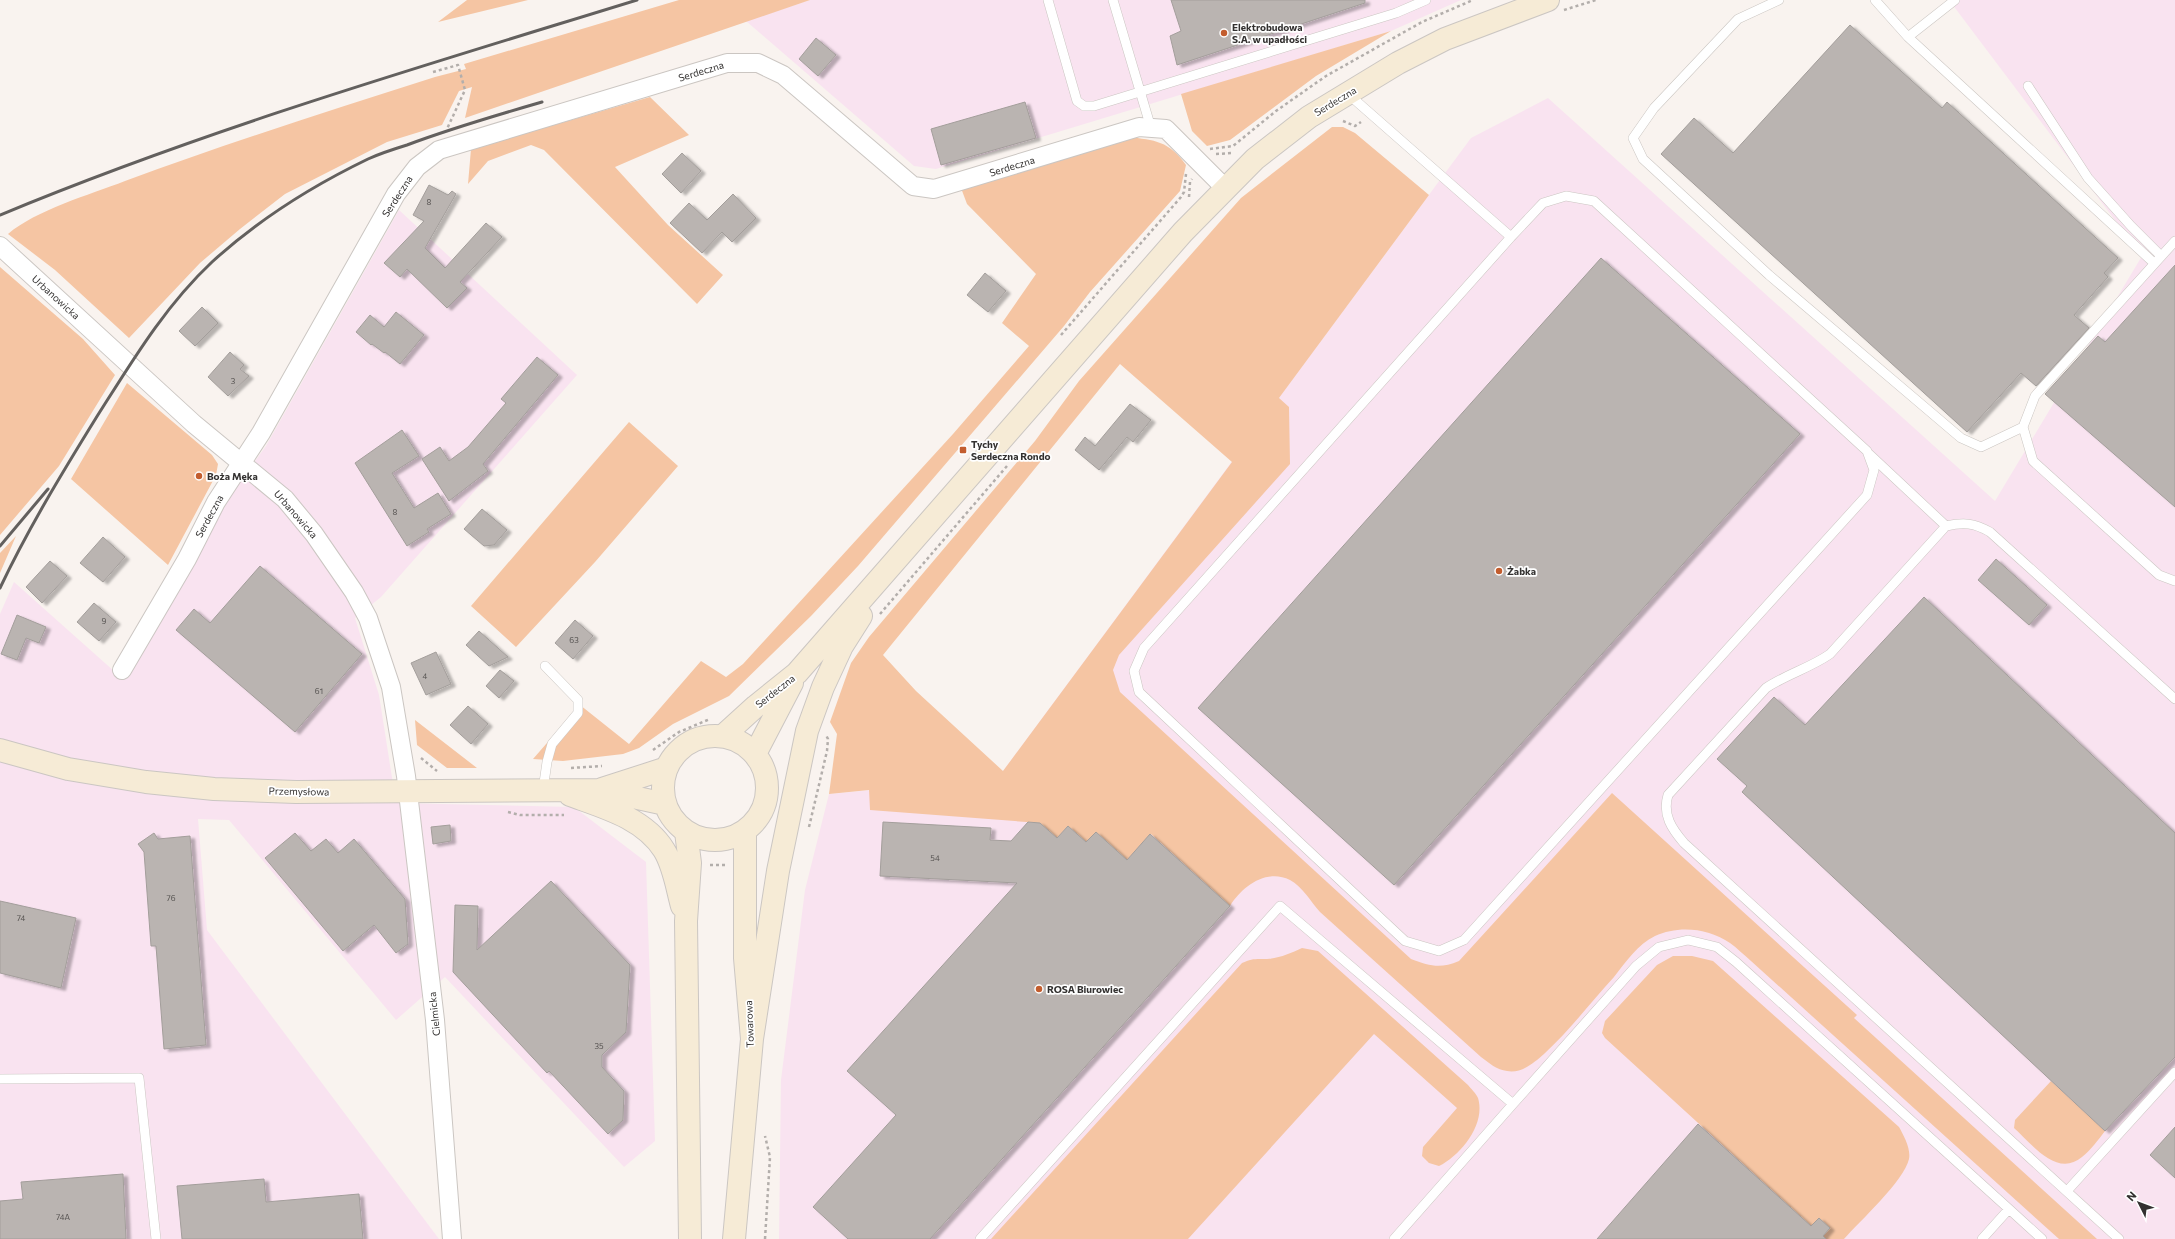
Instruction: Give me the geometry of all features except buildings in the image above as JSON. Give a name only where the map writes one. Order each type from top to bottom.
[{"type":"street","name":"Serdeczna","points":[[122,670],[187,559],[216,502],[261,433],[396,194],[417,167],[439,150],[727,63],[758,63],[782,75],[913,186],[934,189],[1139,127],[1166,129],[1224,188],[1255,159],[1309,117],[1398,63],[1444,39],[1554,6]]},
{"type":"street","points":[[797,673],[1173,243],[1224,188]]},
{"type":"street","name":"Urbanowicka","points":[[0,246],[194,424],[271,486],[298,513],[354,592],[368,618],[391,687],[407,790]]},
{"type":"street","points":[[752,1039],[778,871],[807,731],[823,687],[842,646],[894,561]]},
{"type":"street","name":"Serdeczna","points":[[719,727],[756,706],[797,673]]},
{"type":"street","name":"Serdeczna","points":[[755,754],[797,673]]},
{"type":"street","points":[[719,727],[746,745],[755,754],[765,773],[768,795],[764,809],[756,822],[745,832],[734,838],[709,841],[686,832],[670,815],[665,804],[663,786],[667,768],[674,756],[684,746],[702,738],[719,727]]},
{"type":"street","name":"Przemysłowa","points":[[0,750],[68,769],[161,783],[214,788],[296,792],[407,790],[549,784],[601,790],[665,804]]},
{"type":"street","name":"Przemysłowa","points":[[601,790],[667,768]]},
{"type":"street","points":[[549,784],[619,813],[646,830],[664,850],[686,920]]},
{"type":"street","name":"Cielmicka","points":[[407,790],[435,1020],[452,1239]]},
{"type":"street","points":[[686,832],[690,863],[686,920],[690,1239]]},
{"type":"street","name":"Towarowa","points":[[734,1239],[752,1039],[745,958],[745,832]]},
{"type":"lane","points":[[1048,0],[1077,100],[1084,106],[1094,106],[1396,13],[1426,0]]},
{"type":"lane","points":[[1113,0],[1151,128]]},
{"type":"lane","points":[[1779,0],[1738,19],[1654,108],[1633,138],[1643,159],[1769,275],[1961,438],[1981,447],[2023,427]]},
{"type":"lane","points":[[1875,0],[1908,37],[2154,263]]},
{"type":"lane","points":[[1908,37],[1955,0]]},
{"type":"lane","points":[[2028,86],[2088,178],[2131,226],[2161,256]]},
{"type":"lane","points":[[1347,93],[1511,237]]},
{"type":"lane","points":[[1867,451],[1874,470],[1867,495],[1464,940],[1439,950],[1405,941],[1139,692],[1134,671],[1144,648],[1511,237],[1543,203],[1566,196],[1594,201],[1867,451],[1946,526]]},
{"type":"lane","points":[[2175,241],[2035,396],[2023,427],[2033,461],[2159,575],[2175,581]]},
{"type":"lane","points":[[2119,1239],[1684,843],[1674,832],[1667,818],[1664,806],[1668,796],[1766,688],[1782,677],[1817,663],[1830,654],[1946,526],[1962,522],[1977,524],[1990,532],[2175,699]]},
{"type":"lane","points":[[545,666],[578,700],[578,714],[552,744],[549,784]]},
{"type":"lane","points":[[980,1239],[1280,906],[1514,1104]]},
{"type":"lane","points":[[1394,1239],[1636,966],[1659,948],[1688,940],[1717,947],[1736,962],[2042,1239]]},
{"type":"lane","points":[[2067,1191],[2175,1072]]},
{"type":"lane","points":[[0,1079],[139,1078],[156,1239]]},
{"type":"lane","points":[[1982,1239],[2009,1209]]},
{"type":"path","points":[[1221,148],[1233,146],[1301,94],[1376,47],[1422,22],[1473,0]]},
{"type":"path","points":[[1554,6],[1596,0]]},
{"type":"path","points":[[433,72],[458,65],[466,90],[439,150]]},
{"type":"path","points":[[1338,121],[1355,126],[1372,115]]},
{"type":"path","points":[[1061,335],[1181,196],[1184,192],[1187,171]]},
{"type":"path","points":[[877,617],[1009,464]]},
{"type":"path","points":[[649,754],[679,732],[719,727]]},
{"type":"path","points":[[808,829],[813,816],[827,751],[828,739],[826,734],[820,732]]},
{"type":"path","points":[[549,784],[608,766]]},
{"type":"path","points":[[506,812],[520,815],[566,815]]},
{"type":"path","points":[[764,1130],[765,1143],[770,1157],[765,1239]]},
{"type":"shaded area","points":[[467,0],[528,0],[438,22]]},
{"type":"shaded area","points":[[679,0],[810,0],[465,118],[472,87],[459,91],[442,125],[387,142],[285,194],[200,263],[129,338],[55,270],[8,234],[20,225],[48,210],[202,153],[396,89],[466,69],[464,64]]},
{"type":"shaded area","points":[[810,0],[1461,0],[1391,31],[936,169],[914,166],[746,21]]},
{"type":"shaded area","points":[[1949,0],[2175,0],[2175,1239],[779,1239],[781,1080],[805,890],[829,794],[870,790],[1003,771],[1471,138],[1548,98],[1995,501],[2142,256]]},
{"type":"shaded area","points":[[1391,31],[1316,76],[1230,140],[1207,146],[1192,131],[1181,94]]},
{"type":"shaded area","points":[[650,97],[689,135],[615,167],[668,225],[723,275],[697,304],[544,150],[531,145],[488,161],[468,184],[471,149]]},
{"type":"shaded area","points":[[1332,127],[1343,127],[1355,133],[1429,195],[1279,398],[1289,407],[1290,464],[1119,655],[1113,670],[1120,692],[1411,959],[1430,965],[1440,966],[1459,961],[1612,793],[1857,1015],[1854,1018],[2097,1239],[2059,1239],[1738,949],[1722,938],[1713,934],[1703,931],[1683,929],[1673,930],[1649,939],[1632,954],[1572,1026],[1554,1045],[1532,1064],[1517,1071],[1507,1071],[1496,1068],[1481,1057],[1320,912],[1302,890],[1290,880],[1272,876],[1256,881],[1241,892],[1230,906],[1151,834],[1127,860],[1096,832],[1086,842],[1068,826],[1057,838],[1040,823],[870,810],[869,790],[829,794],[837,734],[830,722],[851,663],[869,637],[1035,441],[1079,381],[1241,198]],"holes":[[[1120,364],[1232,462],[1003,771],[916,691],[883,655]]]},
{"type":"shaded area","points":[[1128,137],[1146,139],[1161,143],[1174,151],[1180,157],[1186,165],[1180,191],[1090,292],[1064,326],[858,566],[811,616],[729,696],[673,724],[639,748],[623,754],[563,761],[533,759],[580,705],[629,744],[701,661],[726,677],[743,664],[953,434],[1029,346],[1002,323],[1036,274],[967,204],[961,188]]},
{"type":"shaded area","points":[[399,210],[577,375],[381,597],[355,618],[379,695],[396,803],[574,807],[646,862],[655,1141],[624,1167],[445,977],[396,1020],[229,820],[198,819],[207,930],[439,1239],[0,1239],[0,614],[14,582],[124,680],[236,487],[266,446]]},
{"type":"shaded area","points":[[0,267],[83,339],[115,375],[59,466],[0,535]]},
{"type":"shaded area","points":[[127,383],[212,455],[218,464],[216,475],[168,565],[71,479]]},
{"type":"shaded area","points":[[629,422],[678,466],[595,562],[516,647],[471,606]]},
{"type":"shaded area","points":[[16,536],[0,573],[0,553]]},
{"type":"shaded area","points":[[415,720],[477,768],[447,768],[417,745]]},
{"type":"shaded area","points":[[1302,948],[1318,951],[1468,1085],[1476,1094],[1480,1108],[1475,1128],[1470,1138],[1456,1154],[1439,1166],[1429,1163],[1422,1156],[1423,1147],[1457,1108],[1374,1034],[1188,1239],[991,1239],[1242,963],[1257,959],[1276,958]]},
{"type":"shaded area","points":[[1673,956],[1692,956],[1713,961],[1899,1127],[1907,1143],[1909,1151],[1909,1159],[1905,1168],[1881,1200],[1844,1239],[1826,1239],[1823,1236],[1829,1228],[1819,1218],[1811,1226],[1605,1038],[1602,1033],[1605,1021],[1657,965]]},
{"type":"shaded area","points":[[2051,1081],[2105,1131],[2082,1157],[2073,1162],[2063,1164],[2045,1156],[2014,1128],[2015,1120]]},
{"type":"railway","points":[[0,215],[157,154],[236,127],[396,74],[637,0]]},
{"type":"railway","points":[[0,588],[22,544],[46,502],[122,377],[163,317],[195,279],[212,262],[267,218],[306,192],[347,169],[388,151],[458,127],[542,102]]},
{"type":"railway","points":[[0,546],[48,489]]},
{"type":"place","name":"Elektrobudowa S.A. w upadłości","points":[[1224,33]]},
{"type":"place","name":"Tychy Serdeczna Rondo","points":[[963,450]]},
{"type":"place","name":"Boża Męka","points":[[199,476]]},
{"type":"place","name":"Żabka","points":[[1499,571]]},
{"type":"place","name":"ROSA Biurowiec","points":[[1039,989]]}]
